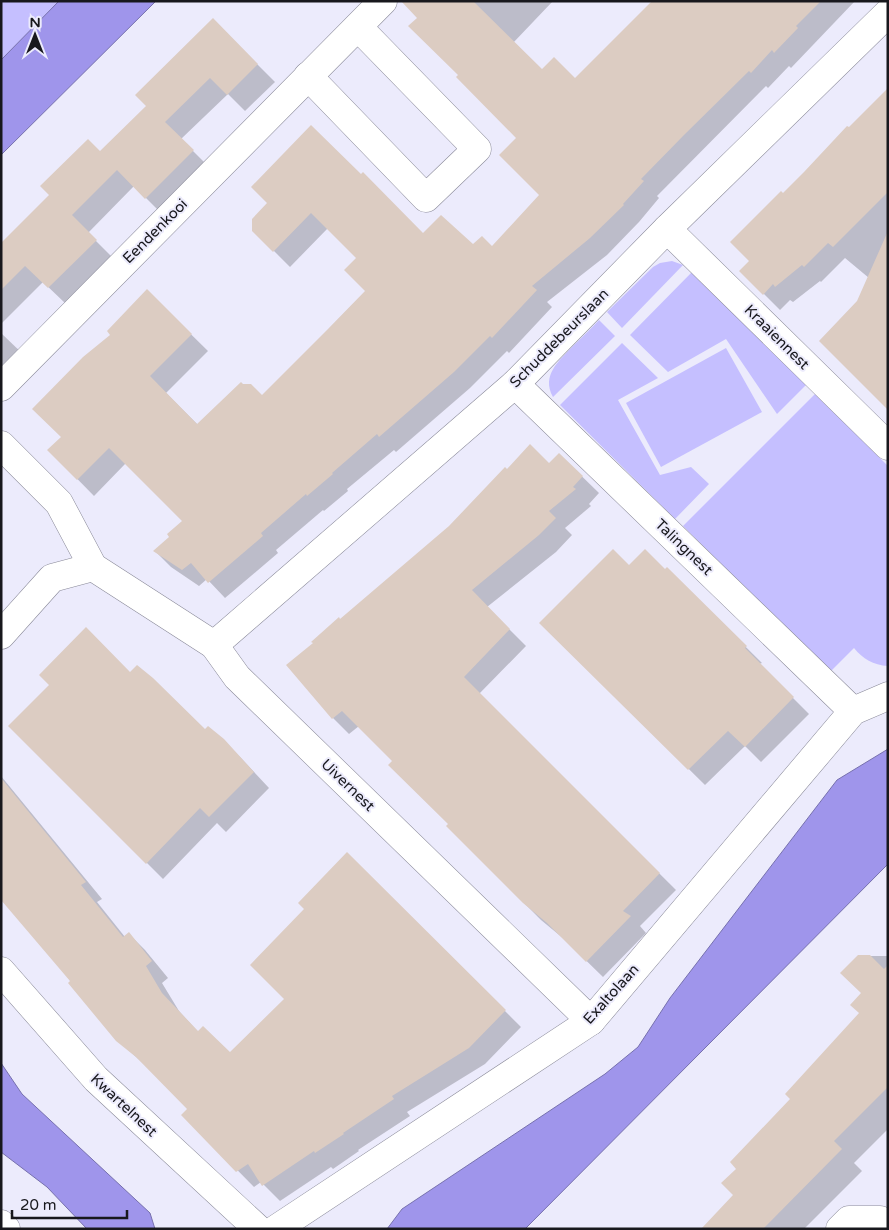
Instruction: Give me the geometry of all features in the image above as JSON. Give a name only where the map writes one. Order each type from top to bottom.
[{"type":"street","name":"Eendenkooi","points":[[1,387],[383,1]]},
{"type":"street","name":"Schuddebeurslaan","points":[[214,645],[514,384],[667,229],[888,13]]},
{"type":"street","points":[[308,76],[426,198],[477,149],[358,27]]},
{"type":"street","name":"Kraaiennest","points":[[667,229],[888,446]]},
{"type":"street","name":"Talingnest","points":[[514,384],[853,711]]},
{"type":"street","points":[[1,445],[59,503],[93,567],[52,578],[1,635]]},
{"type":"street","name":"Uivernest","points":[[93,567],[214,645],[237,677],[591,1020]]},
{"type":"street","name":"Exaltolaan","points":[[276,1229],[591,1020],[853,711],[888,696]]},
{"type":"street","name":"Kwartelnest","points":[[1,971],[96,1079],[258,1229]]},
{"type":"street","points":[[840,1229],[848,1220],[883,1216]]},
{"type":"street","points":[[1,1224],[6,1229]]},
{"type":"shaded area","points":[[1,1],[59,1],[1,60]]},
{"type":"shaded area","points":[[59,1],[156,1],[1,155],[1,60]]},
{"type":"shaded area","points":[[672,261],[683,265],[622,328],[607,312],[653,267],[660,263]]},
{"type":"shaded area","points":[[692,272],[806,385],[777,414],[726,339],[668,372],[630,335]]},
{"type":"shaded area","points":[[599,320],[615,336],[553,397],[549,382],[553,369],[562,357]]},
{"type":"shaded area","points":[[622,343],[658,378],[618,400],[660,475],[691,467],[709,484],[675,519],[560,405]]},
{"type":"shaded area","points":[[726,348],[762,412],[661,467],[626,403]]},
{"type":"shaded area","points":[[815,394],[888,466],[888,666],[869,661],[854,648],[830,672],[683,526]]},
{"type":"shaded area","points":[[888,749],[888,864],[525,1229],[387,1229],[402,1209],[605,1074],[638,1047],[670,998],[837,780]]},
{"type":"shaded area","points":[[1,1063],[22,1094],[150,1213],[155,1229],[87,1229],[47,1187],[1,1152]]},
{"type":"building","points":[[401,1],[473,1],[542,69],[554,57],[575,78],[652,1],[821,1],[796,26],[798,28],[774,53],[772,50],[751,73],[749,71],[641,179],[644,181],[624,205],[590,238],[532,286],[537,290],[492,338],[490,336],[454,372],[379,437],[377,434],[307,496],[306,494],[261,533],[263,536],[208,583],[191,563],[182,570],[153,551],[169,537],[167,534],[182,521],[109,448],[77,480],[47,450],[61,437],[32,409],[83,357],[110,335],[107,331],[147,289],[192,334],[150,376],[197,424],[241,382],[243,384],[251,384],[262,395],[328,329],[365,291],[344,270],[356,258],[311,213],[273,252],[252,231],[252,219],[267,203],[251,187],[311,125],[361,174],[363,172],[423,233],[441,215],[473,244],[482,236],[492,246],[539,195],[499,155],[516,138],[456,77],[458,75],[408,26],[417,18]]},
{"type":"building","points":[[213,18],[258,64],[227,95],[210,78],[165,122],[194,150],[145,199],[117,170],[72,215],[97,240],[48,288],[25,266],[1,290],[1,243],[49,195],[40,186],[88,139],[100,151],[146,106],[135,95]]},
{"type":"building","points":[[888,88],[888,192],[833,247],[828,243],[804,267],[802,265],[775,287],[773,284],[763,295],[739,271],[749,261],[730,242],[781,191],[783,193],[847,126],[849,127]]},
{"type":"building","points":[[888,231],[888,410],[819,341],[857,301]]},
{"type":"building","points":[[530,444],[549,463],[559,453],[583,476],[573,487],[576,489],[549,511],[556,518],[539,535],[472,590],[510,629],[464,677],[660,873],[623,911],[631,916],[586,962],[547,923],[523,903],[446,826],[448,824],[388,765],[392,761],[342,711],[332,719],[286,665],[313,643],[311,642],[339,617],[340,619],[449,526],[505,467],[507,469]]},
{"type":"building","points":[[613,549],[629,565],[645,549],[665,569],[667,567],[747,646],[745,648],[794,697],[745,747],[728,731],[688,770],[539,623]]},
{"type":"building","points":[[86,627],[130,672],[137,665],[205,729],[208,726],[224,739],[254,772],[209,817],[200,808],[146,864],[8,726],[49,685],[39,675]]},
{"type":"building","points":[[1,778],[86,882],[81,885],[123,937],[129,932],[152,961],[146,966],[162,993],[198,1031],[203,1026],[230,1052],[284,999],[250,965],[304,909],[298,903],[347,852],[506,1010],[469,1048],[392,1096],[394,1099],[344,1134],[315,1153],[314,1151],[262,1186],[248,1164],[236,1172],[181,1115],[187,1109],[136,1057],[116,1041],[68,983],[70,981],[1,900]]},
{"type":"building","points":[[858,955],[870,955],[884,969],[888,965],[888,1087],[834,1141],[842,1149],[763,1229],[701,1229],[733,1195],[721,1183],[736,1169],[730,1162],[790,1099],[785,1094],[859,1013],[850,1005],[861,993],[840,973]]}]
